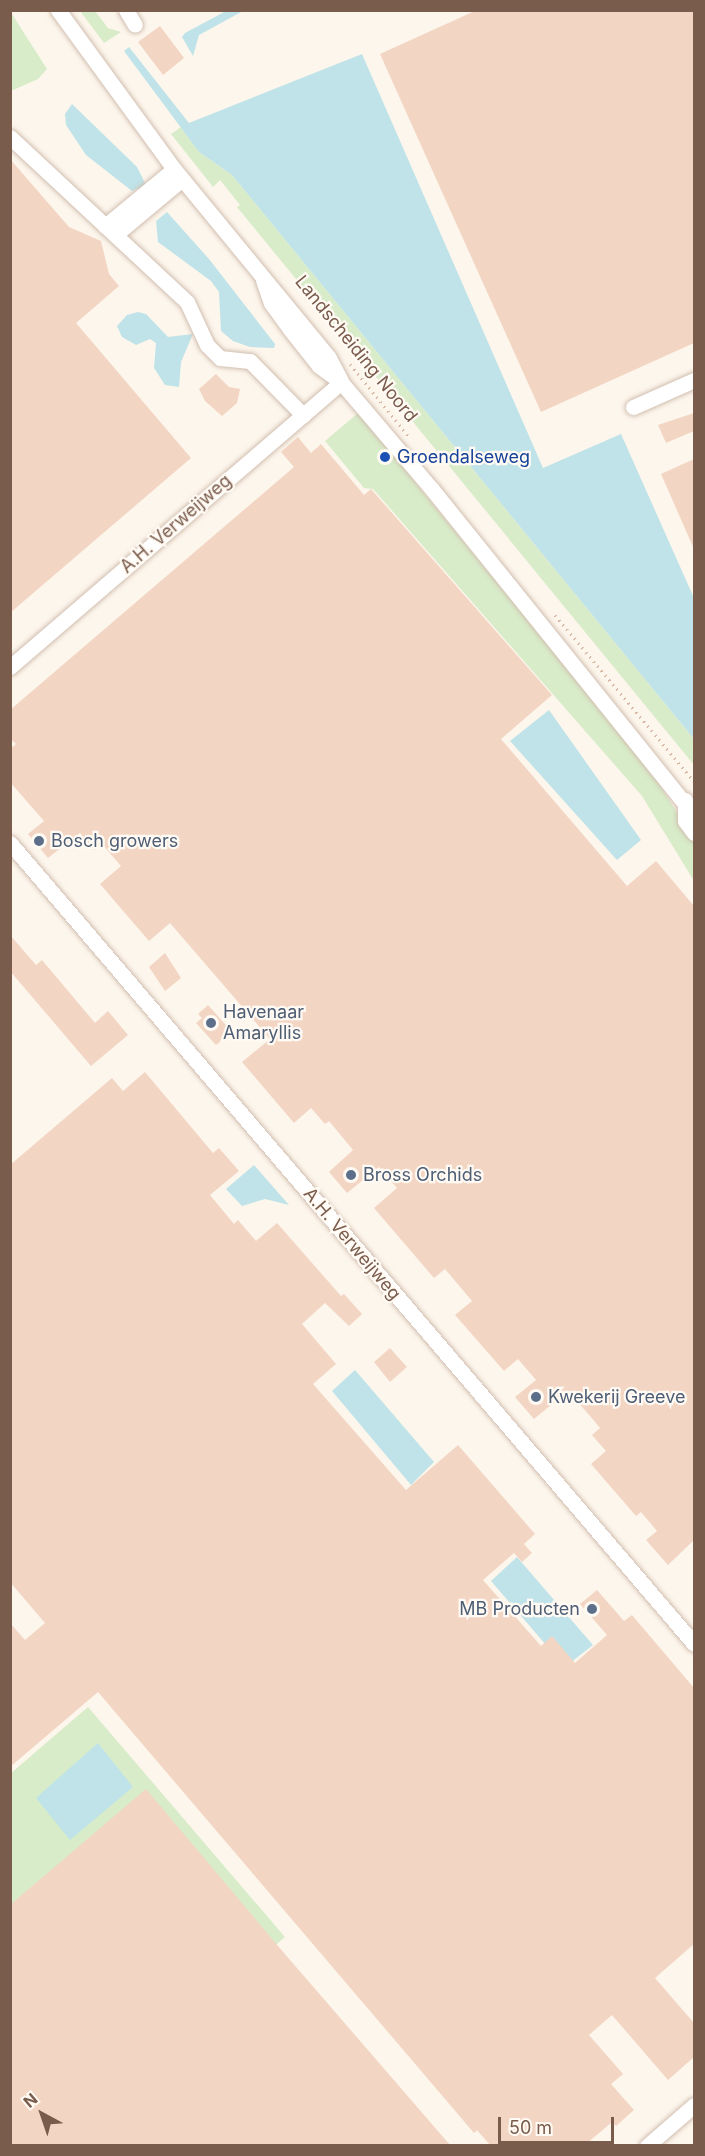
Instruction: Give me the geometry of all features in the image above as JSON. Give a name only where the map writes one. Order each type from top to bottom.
[{"type":"street","points":[[58,10],[178,174],[262,280],[271,303],[319,366],[341,382],[690,802],[694,815]]},
{"type":"street","points":[[126,10],[135,26]]},
{"type":"street","points":[[10,136],[187,302],[207,345],[220,358],[250,361],[303,415]]},
{"type":"street","points":[[110,230],[178,174]]},
{"type":"street","points":[[633,407],[694,380]]},
{"type":"street","name":"A.H. Verweijweg","points":[[10,667],[341,382]]},
{"type":"street","points":[[690,802],[685,821],[694,833]]},
{"type":"street","name":"A.H. Verweijweg","points":[[10,843],[694,1644]]},
{"type":"street","points":[[647,2145],[694,2105]]},
{"type":"path","name":"Landscheiding Noord","points":[[348,361],[415,443]]},
{"type":"path","points":[[548,607],[694,781]]},
{"type":"green space","points":[[10,11],[47,69],[38,79],[11,91]]},
{"type":"green space","points":[[80,11],[95,11],[108,28],[121,32],[104,43]]},
{"type":"green space","points":[[181,127],[199,152],[232,175],[694,739],[694,765],[237,207],[240,205],[220,180],[213,187],[171,134]]},
{"type":"green space","points":[[358,413],[647,765],[694,839],[694,881],[642,796],[373,489],[364,488],[325,441]]},
{"type":"green space","points":[[88,1707],[285,1937],[43,2145],[11,2145],[10,1774]]},
{"type":"water","points":[[226,11],[243,11],[199,35],[193,56],[182,37],[185,33]]},
{"type":"water","points":[[129,47],[189,123],[362,54],[543,468],[621,434],[694,598],[694,739],[232,175],[199,152],[124,51]]},
{"type":"water","points":[[72,104],[137,167],[146,185],[132,191],[86,155],[66,125],[65,114]]},
{"type":"water","points":[[167,212],[209,259],[275,344],[274,348],[250,347],[233,341],[221,331],[219,292],[211,281],[158,242],[156,221]]},
{"type":"water","points":[[138,312],[146,314],[168,337],[193,334],[181,362],[179,387],[165,385],[154,368],[156,343],[150,339],[136,345],[122,337],[117,326],[127,315]]},
{"type":"water","points":[[549,710],[641,840],[617,860],[510,741]]},
{"type":"water","points":[[254,1165],[289,1205],[265,1199],[242,1206],[226,1189]]},
{"type":"water","points":[[355,1370],[434,1462],[411,1485],[332,1391]]},
{"type":"water","points":[[517,1557],[593,1645],[565,1667],[491,1581]]},
{"type":"water","points":[[98,1743],[133,1787],[70,1840],[36,1798]]},
{"type":"building","points":[[477,10],[694,10],[694,343],[541,412],[380,54]]},
{"type":"building","points":[[160,26],[184,58],[163,75],[138,42]]},
{"type":"building","points":[[10,159],[69,227],[101,241],[109,274],[119,286],[76,323],[191,458],[10,613]]},
{"type":"building","points":[[216,374],[229,387],[240,389],[237,403],[222,416],[205,401],[199,389]]},
{"type":"building","points":[[694,413],[694,431],[666,443],[658,425]]},
{"type":"building","points":[[298,437],[311,453],[321,444],[364,495],[371,489],[552,695],[501,739],[627,886],[656,861],[694,906],[694,1540],[668,1565],[646,1540],[657,1531],[641,1512],[636,1516],[591,1464],[606,1451],[592,1435],[600,1428],[590,1416],[568,1391],[534,1419],[515,1397],[536,1380],[518,1359],[504,1371],[455,1315],[472,1301],[445,1269],[434,1278],[374,1208],[397,1188],[379,1167],[347,1193],[329,1172],[353,1150],[329,1121],[325,1124],[311,1108],[294,1123],[242,1062],[270,1039],[170,923],[149,941],[100,884],[121,866],[102,844],[95,850],[80,833],[48,858],[28,834],[44,821],[10,782],[10,749],[16,744],[10,738],[10,710],[294,467],[281,452]]},
{"type":"building","points":[[694,459],[694,549],[661,474]]},
{"type":"building","points":[[10,935],[36,965],[42,960],[95,1023],[108,1011],[128,1035],[91,1066],[10,971]]},
{"type":"building","points":[[165,953],[181,978],[165,991],[149,967]]},
{"type":"building","points":[[208,1005],[232,1032],[216,1045],[196,1023],[202,1018],[198,1014]]},
{"type":"building","points":[[145,1072],[213,1153],[219,1148],[239,1171],[210,1195],[234,1224],[238,1220],[256,1241],[277,1223],[341,1296],[344,1294],[362,1314],[349,1326],[325,1303],[302,1324],[336,1364],[313,1384],[406,1490],[458,1445],[535,1534],[524,1544],[532,1553],[522,1562],[514,1553],[483,1580],[541,1646],[552,1636],[575,1663],[607,1635],[580,1604],[597,1590],[624,1621],[632,1615],[694,1688],[694,1944],[655,1978],[694,2023],[694,2057],[668,2080],[612,2015],[589,2035],[623,2074],[611,2084],[634,2110],[616,2126],[612,2122],[585,2145],[490,2145],[477,2130],[474,2133],[98,1692],[10,1767],[10,1623],[25,1640],[45,1623],[10,1582],[10,1165],[112,1078],[123,1091]]},
{"type":"building","points":[[390,1348],[407,1367],[390,1382],[374,1362]]},
{"type":"building","points":[[146,1789],[450,2145],[10,2145],[10,1905]]},
{"type":"place","name":"Groendalseweg","points":[[385,457]]},
{"type":"place","name":"Bosch growers","points":[[39,841]]},
{"type":"place","name":"Havenaar Amaryllis","points":[[211,1023]]},
{"type":"place","name":"Bross Orchids","points":[[351,1175]]},
{"type":"place","name":"Kwekerij Greeve","points":[[536,1397]]},
{"type":"place","name":"MB Producten","points":[[592,1609]]}]
